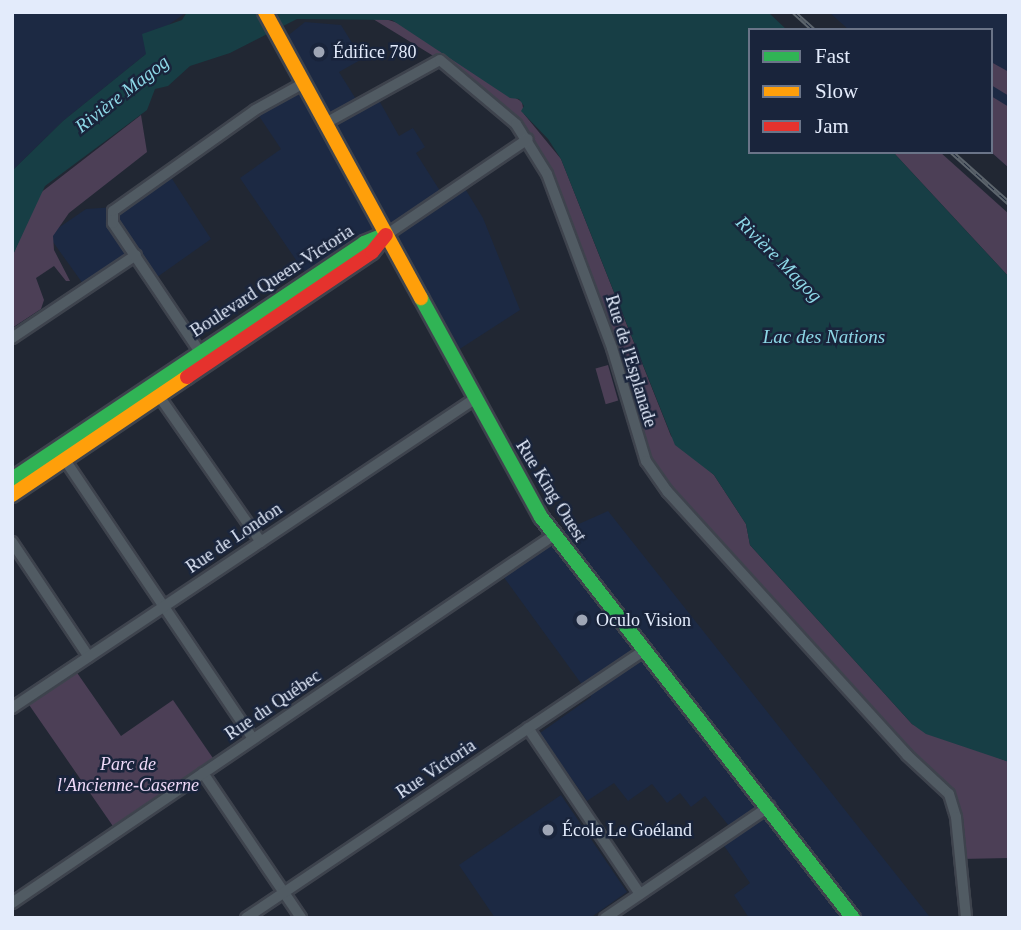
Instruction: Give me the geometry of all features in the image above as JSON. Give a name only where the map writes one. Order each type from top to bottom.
[{"type":"main road","name":"Rue King Ouest","points":[[265,12],[324,124],[554,535],[770,806],[846,915]]},
{"type":"main road","name":"Boulevard Queen-Victoria","points":[[12,479],[204,357],[364,243],[386,235]]},
{"type":"main road","name":"Boulevard Queen-Victoria","points":[[12,495],[159,396],[204,357]]},
{"type":"street","name":"Rue de l'Esplanade","points":[[324,124],[440,60],[494,102],[528,139],[547,174],[605,327],[636,440],[653,473],[907,755],[939,783],[953,803],[966,918]]},
{"type":"street","points":[[204,357],[113,223],[113,211],[119,204],[255,110],[302,84]]},
{"type":"street","points":[[386,235],[528,139]]},
{"type":"street","points":[[12,338],[136,255]]},
{"type":"street","points":[[159,396],[261,542]]},
{"type":"street","name":"Rue de London","points":[[12,708],[476,398]]},
{"type":"street","points":[[65,460],[253,739]]},
{"type":"street","name":"Rue du Québec","points":[[12,903],[554,535]]},
{"type":"street","points":[[12,542],[89,657]]},
{"type":"street","name":"Rue Victoria","points":[[246,918],[645,650]]},
{"type":"street","points":[[528,728],[640,894]]},
{"type":"street","points":[[203,773],[301,918]]},
{"type":"street","points":[[605,918],[770,806]]},
{"type":"shaded area","points":[[12,12],[187,12],[164,28],[146,54],[63,121],[12,171]]},
{"type":"shaded area","points":[[829,12],[1009,12],[1009,168],[993,154],[993,28],[847,28]]},
{"type":"shaded area","points":[[305,22],[341,25],[362,59],[339,72],[359,104],[376,95],[399,136],[413,128],[425,147],[416,153],[442,194],[461,182],[483,218],[520,310],[452,354],[386,235],[311,282],[240,178],[281,149],[255,110],[302,84],[280,42]]},
{"type":"shaded area","points":[[167,171],[211,239],[153,280],[136,255],[86,288],[48,235],[86,209],[116,207]]},
{"type":"shaded area","points":[[608,511],[929,916],[966,918],[749,918],[734,895],[750,883],[720,840],[733,831],[705,796],[691,807],[680,793],[667,803],[652,784],[628,801],[614,783],[587,801],[540,733],[591,697],[500,572],[554,535]]},
{"type":"shaded area","name":"École Le Goéland","points":[[561,795],[627,892],[590,918],[495,918],[459,865]]},
{"type":"green space","points":[[379,17],[398,23],[522,102],[524,114],[561,159],[671,436],[714,475],[746,524],[750,545],[912,724],[1009,762],[1009,858],[961,859],[953,803],[653,473],[616,362],[532,145],[440,60],[373,19]]},
{"type":"green space","points":[[993,63],[1009,72],[1009,96],[993,86]]},
{"type":"green space","points":[[993,97],[1009,107],[1009,168],[993,154]]},
{"type":"green space","points":[[141,115],[147,152],[69,213],[53,236],[54,250],[70,281],[66,281],[54,266],[36,278],[44,300],[41,309],[12,328],[12,257],[39,194]]},
{"type":"green space","points":[[895,154],[942,154],[1009,214],[1009,277]]},
{"type":"green space","points":[[608,365],[618,401],[606,404],[596,369]]},
{"type":"green space","name":"Parc de l'Ancienne-Caserne","points":[[73,667],[121,736],[173,700],[217,764],[117,832],[25,699]]},
{"type":"water","name":"Lac des Nations","points":[[187,12],[768,12],[785,28],[748,28],[748,154],[895,154],[1009,277],[1009,762],[926,734],[912,724],[750,545],[746,524],[714,475],[675,445],[561,159],[548,139],[521,111],[524,106],[519,99],[510,98],[392,20],[297,19],[230,53],[190,66],[168,86],[155,89],[147,110],[45,186],[12,257],[12,171],[63,121],[146,54],[142,34],[182,20]]},
{"type":"railway","points":[[794,12],[812,28]]},
{"type":"railway","points":[[954,154],[1009,203]]},
{"type":"traffic: fast","points":[[12,479],[364,243],[384,235]]},
{"type":"traffic: fast","points":[[421,298],[541,517],[853,918]]},
{"type":"traffic: slow","points":[[265,12],[421,298]]},
{"type":"traffic: slow","points":[[12,495],[187,377]]},
{"type":"traffic: jam","points":[[187,377],[372,252],[386,235]]},
{"type":"place","name":"Édifice 780","points":[[319,52]]},
{"type":"place","name":"Oculo Vision","points":[[582,620]]},
{"type":"place","name":"École Le Goéland","points":[[548,830]]},
{"type":"water label","name":"Rivière Magog","points":[[122,94]]},
{"type":"water label","name":"Rivière Magog","points":[[779,259]]}]
